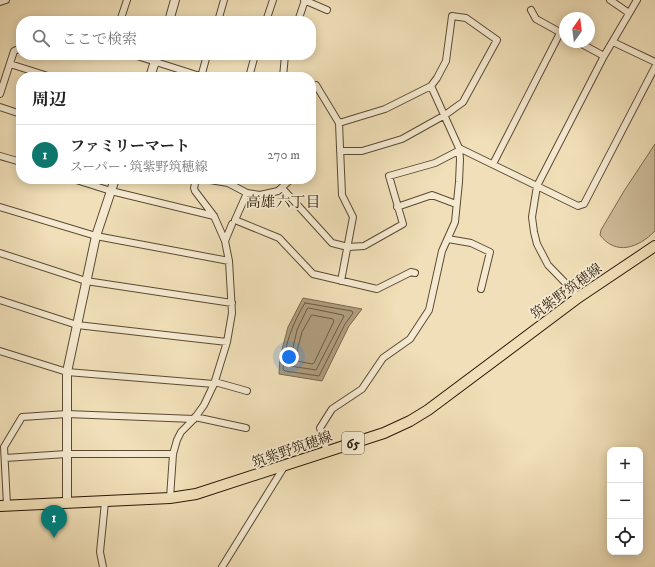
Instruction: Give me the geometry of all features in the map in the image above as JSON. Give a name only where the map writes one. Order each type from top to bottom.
[{"type":"main road","name":"筑紫野筑穂線","points":[[4,506],[170,498],[196,494],[284,467],[384,433],[410,421],[428,410],[580,297],[655,246]]},
{"type":"street","points":[[0,2],[6,0]]},
{"type":"street","points":[[122,16],[127,0]]},
{"type":"street","points":[[170,16],[175,0]]},
{"type":"street","points":[[219,16],[224,0]]},
{"type":"street","points":[[268,16],[273,0]]},
{"type":"street","points":[[299,16],[304,0],[327,10]]},
{"type":"street","points":[[610,0],[629,13]]},
{"type":"street","points":[[580,297],[548,265],[537,244],[532,217],[537,186],[604,56],[637,0]]},
{"type":"street","points":[[531,10],[536,19],[559,32]]},
{"type":"street","points":[[339,123],[385,109],[431,86],[446,61],[452,16],[466,18],[498,40],[463,102],[445,115],[402,139],[362,151],[340,151]]},
{"type":"street","points":[[493,164],[559,41]]},
{"type":"street","points":[[613,42],[655,62]]},
{"type":"street","points":[[589,48],[604,56]]},
{"type":"street","points":[[0,94],[14,51],[16,50]]},
{"type":"street","points":[[152,72],[155,60]]},
{"type":"street","points":[[161,60],[190,72]]},
{"type":"street","points":[[203,72],[206,60]]},
{"type":"street","points":[[250,72],[254,60]]},
{"type":"street","points":[[283,72],[285,60]]},
{"type":"street","points":[[10,64],[35,72]]},
{"type":"street","points":[[460,149],[578,206],[584,204],[655,67]]},
{"type":"street","points":[[316,85],[339,123],[342,195],[353,217],[341,281]]},
{"type":"street","points":[[327,452],[320,428],[332,409],[362,389],[383,358],[410,339],[429,310],[442,251],[455,222],[459,182],[460,149],[431,86]]},
{"type":"street","points":[[0,107],[16,112]]},
{"type":"street","points":[[282,188],[332,243],[348,247],[364,246],[403,224],[389,176],[435,163],[460,149]]},
{"type":"street","points":[[0,156],[16,161]]},
{"type":"street","points":[[89,184],[111,191],[214,216]]},
{"type":"street","points":[[66,503],[67,372],[96,236],[113,184]]},
{"type":"street","points":[[170,498],[173,454],[179,436],[204,405],[215,383],[227,342],[231,322],[232,303],[229,261],[224,241],[214,216],[194,191],[195,184]]},
{"type":"street","points":[[230,184],[247,193],[266,194],[278,191],[286,184]]},
{"type":"street","points":[[247,193],[235,220],[278,238],[313,274],[376,289],[411,272],[415,273]]},
{"type":"street","points":[[398,207],[432,195],[456,204]]},
{"type":"street","points":[[0,207],[96,236],[229,261]]},
{"type":"street","points":[[224,241],[232,224]]},
{"type":"street","points":[[448,238],[471,243],[490,252],[481,290]]},
{"type":"street","points":[[0,253],[86,281],[232,303]]},
{"type":"street","points":[[0,300],[77,325],[227,342]]},
{"type":"street","points":[[0,352],[67,372],[215,383],[247,390]]},
{"type":"street","points":[[4,506],[4,447],[22,417],[67,414],[195,418],[246,428]]},
{"type":"street","points":[[5,458],[67,454],[173,454]]},
{"type":"street","points":[[222,567],[284,467]]},
{"type":"street","points":[[103,567],[100,552],[105,502]]},
{"type":"shaded area","points":[[655,144],[655,231],[641,242],[634,245],[627,247],[613,246],[606,242],[600,235],[601,230],[624,191]]},
{"type":"water","points":[[303,298],[362,309],[349,326],[322,381],[279,374],[280,357],[288,327]]},
{"type":"place","name":"ファミリーマート","points":[[54,538]]},
{"type":"district","name":"高雄六丁目","points":[[283,202]]}]
